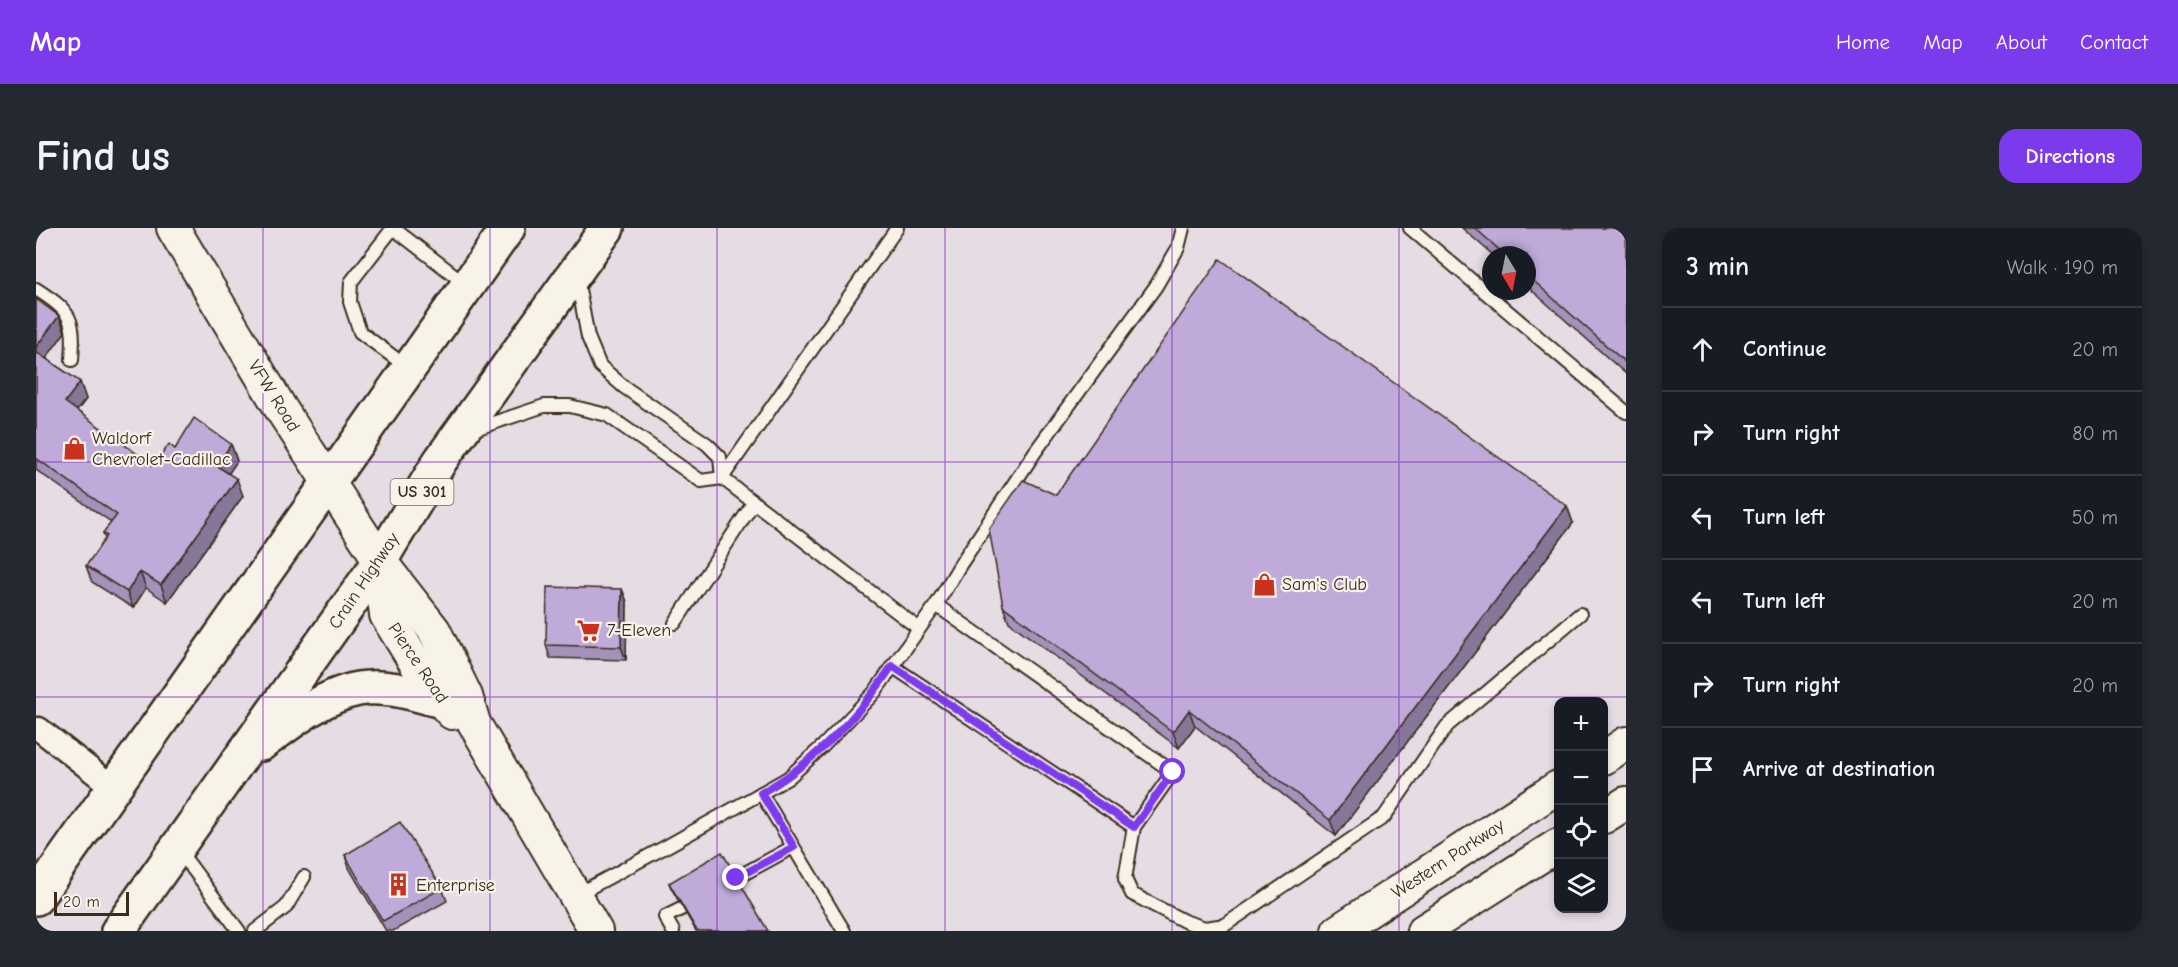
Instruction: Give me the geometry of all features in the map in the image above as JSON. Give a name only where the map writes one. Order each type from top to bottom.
[{"type":"highway","points":[[36,898],[508,228]]},
{"type":"highway","name":"Crain Highway","points":[[118,931],[380,561],[441,461],[607,228]]},
{"type":"highway","points":[[240,759],[305,712],[333,698],[359,689],[389,689],[441,701]]},
{"type":"main road","name":"VFW Road","points":[[173,228],[276,400],[380,561]]},
{"type":"main road","name":"Pierce Road","points":[[380,561],[386,615],[434,693],[455,716],[474,723]]},
{"type":"main road","name":"Pierce Road","points":[[380,561],[434,630],[466,696],[474,723],[596,931]]},
{"type":"main road","points":[[1608,755],[1626,743]]},
{"type":"main road","name":"Western Parkway","points":[[1338,931],[1554,790]]},
{"type":"main road","points":[[1608,814],[1626,803]]},
{"type":"main road","points":[[1423,931],[1554,849]]},
{"type":"street","points":[[39,729],[114,788]]},
{"type":"lane","points":[[409,369],[360,332],[350,302],[351,282],[393,228],[468,286]]},
{"type":"lane","points":[[722,478],[897,228]]},
{"type":"lane","points":[[575,895],[788,778],[823,746],[874,693],[936,605],[1035,452],[1156,286],[1178,248],[1183,228]]},
{"type":"lane","points":[[1410,228],[1626,412]]},
{"type":"lane","points":[[575,272],[588,337],[600,366],[624,387],[707,444],[720,457],[722,478]]},
{"type":"lane","points":[[36,289],[67,313],[73,325],[72,360]]},
{"type":"lane","points":[[460,434],[544,406],[570,406],[607,415],[701,481],[722,478],[918,628]]},
{"type":"lane","points":[[675,623],[754,502]]},
{"type":"lane","points":[[936,605],[1173,772],[1134,827],[1125,879],[1132,894],[1205,928],[1225,925],[1384,817],[1448,726],[1580,614]]},
{"type":"lane","points":[[892,666],[1134,827]]},
{"type":"lane","points":[[761,793],[844,931]]},
{"type":"lane","points":[[736,878],[794,847]]},
{"type":"lane","points":[[177,848],[239,931]]},
{"type":"lane","points":[[255,931],[286,907],[304,877]]},
{"type":"lane","points":[[673,931],[665,917],[683,908]]},
{"type":"building","points":[[1475,228],[1626,228],[1626,363],[1536,283],[1536,246],[1495,246]]},
{"type":"building","name":"Sam's Club","points":[[1220,259],[1567,506],[1330,820],[1189,710],[1173,732],[1003,606],[989,529],[1023,480],[1056,495]]},
{"type":"building","points":[[36,299],[59,316],[36,347]]},
{"type":"building","name":"Waldorf Chevrolet-Cadillac","points":[[36,352],[80,382],[65,402],[154,466],[169,444],[175,449],[194,418],[231,444],[217,466],[237,479],[161,585],[140,572],[127,592],[86,566],[107,536],[103,533],[117,515],[36,458]]},
{"type":"building","name":"7-Eleven","points":[[547,587],[622,589],[621,647],[546,645]]},
{"type":"building","name":"Enterprise","points":[[400,822],[442,888],[383,921],[345,855]]},
{"type":"building","points":[[722,852],[768,931],[697,931],[669,883]]},
{"type":"place","name":"Waldorf Chevrolet-Cadillac","points":[[74,448]]},
{"type":"place","name":"Sam's Club","points":[[1264,584]]},
{"type":"place","name":"7-Eleven","points":[[589,630]]},
{"type":"place","name":"Enterprise","points":[[398,885]]},
{"type":"route","points":[[736,878],[794,847],[761,793],[788,778],[823,746],[874,693],[892,666],[1134,827],[1173,772]]}]
